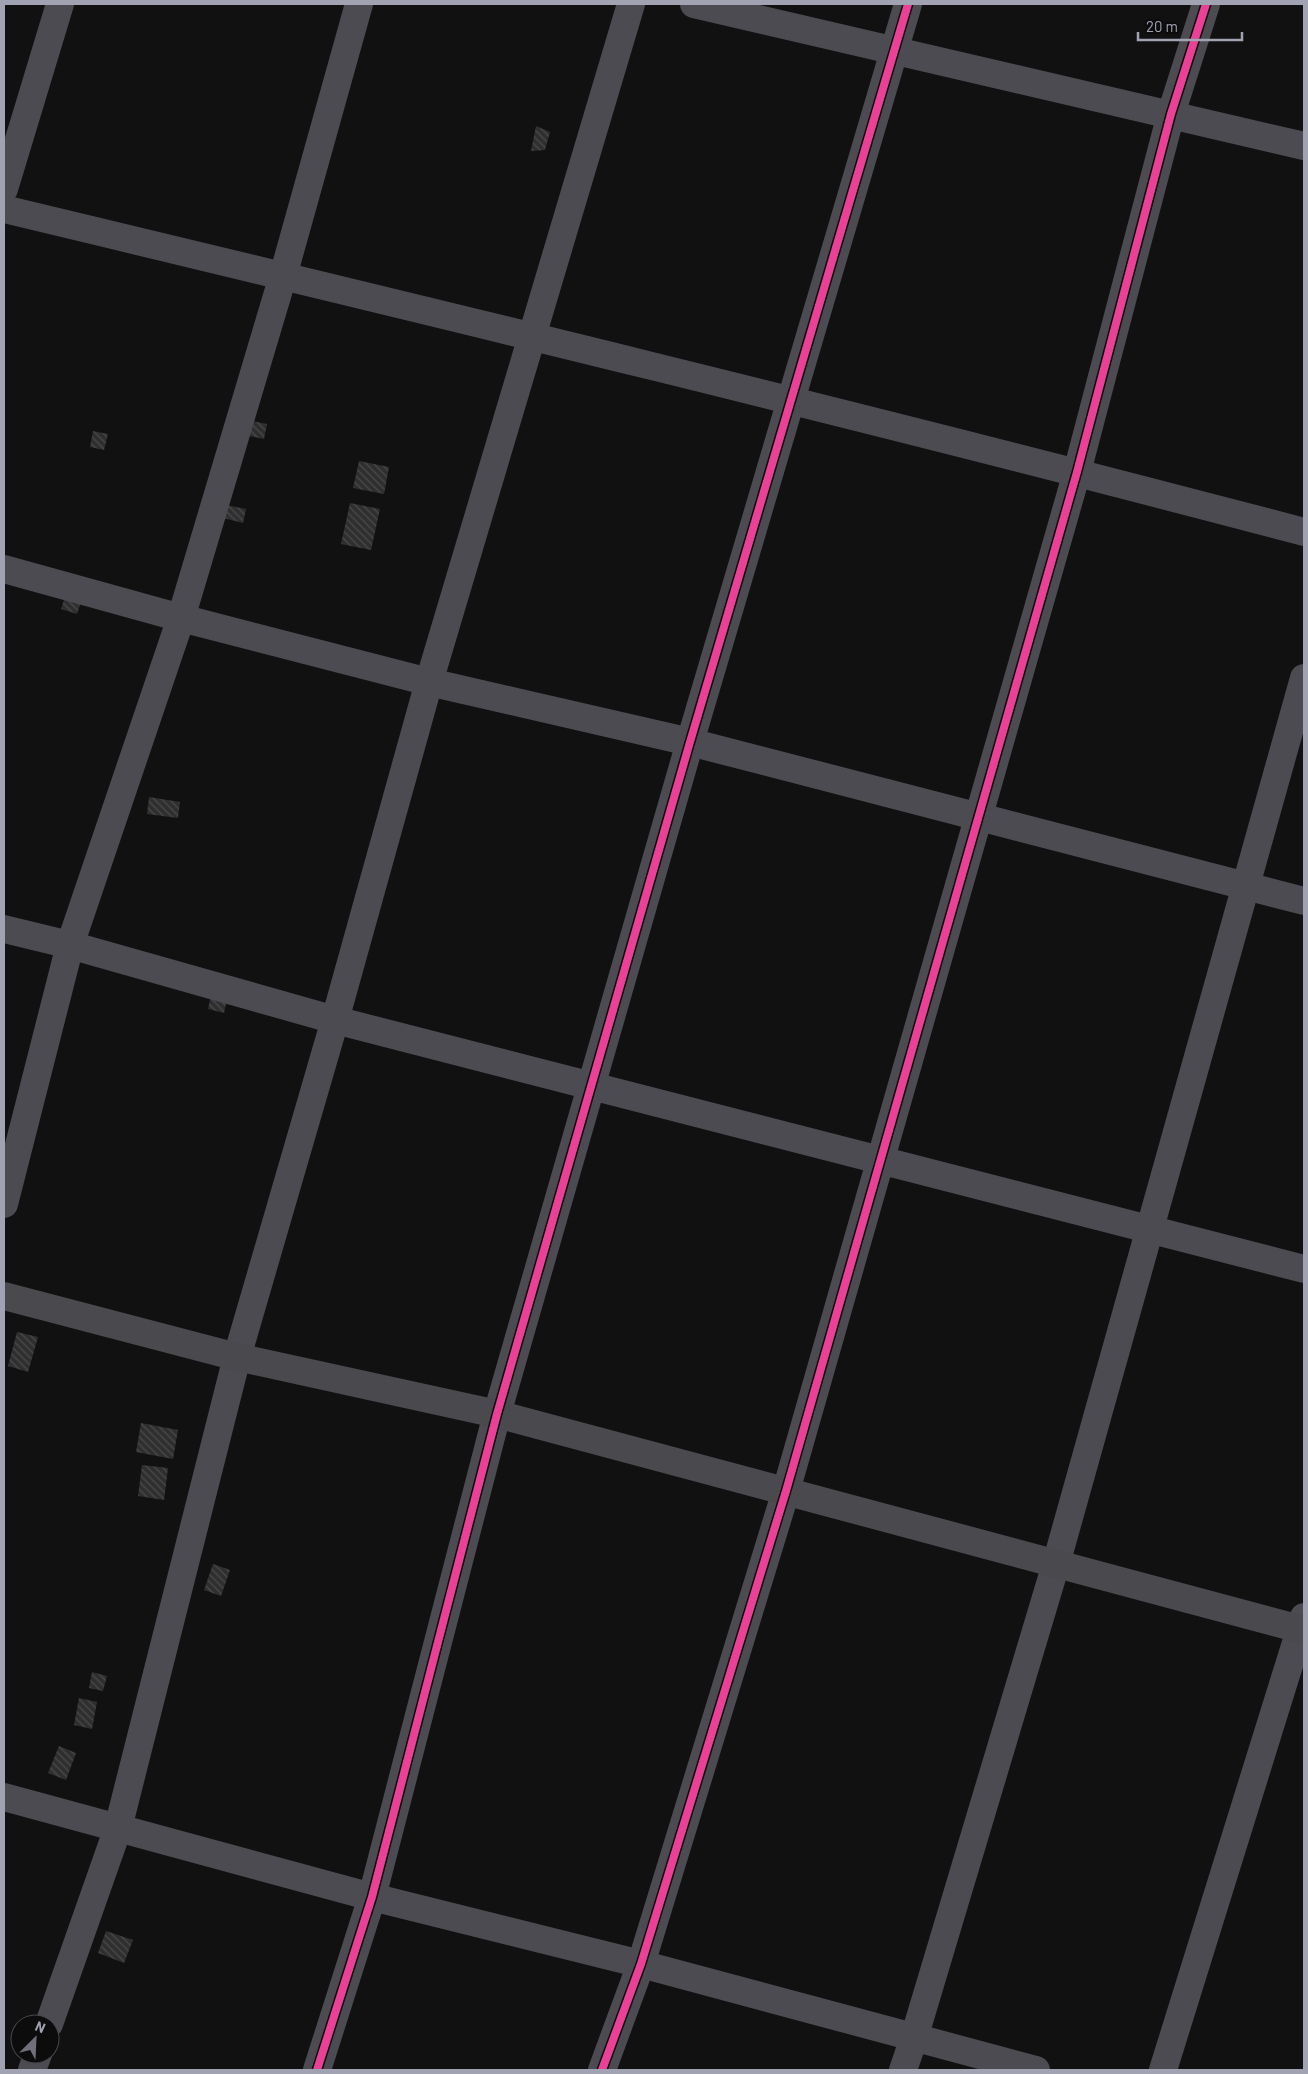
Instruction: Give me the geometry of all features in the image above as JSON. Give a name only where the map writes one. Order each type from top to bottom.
[{"type":"street","points":[[4,189],[60,4]]},
{"type":"street","points":[[4,1204],[70,945],[181,618],[283,276],[359,4]]},
{"type":"street","points":[[53,2014],[118,1828],[237,1357],[335,1020],[429,682],[631,4]]},
{"type":"street","points":[[694,4],[1304,146]]},
{"type":"street","points":[[317,2070],[372,1897],[497,1414],[690,742],[908,4]]},
{"type":"street","points":[[602,2070],[641,1964],[786,1491],[1077,472],[1171,114],[1206,4]]},
{"type":"street","points":[[4,209],[790,399],[1304,532]]},
{"type":"street","points":[[4,569],[181,618],[429,682],[690,742],[1304,901]]},
{"type":"street","points":[[903,2070],[1056,1564],[1304,678]]},
{"type":"street","points":[[4,930],[70,945],[335,1020],[1304,1269]]},
{"type":"street","points":[[4,1296],[237,1357],[497,1414],[1056,1564],[1303,1625],[1163,2070]]},
{"type":"street","points":[[4,1797],[372,1897],[641,1964],[1036,2070]]},
{"type":"building","points":[[536,126],[550,132],[545,150],[531,151]]},
{"type":"building","points":[[242,419],[267,424],[264,439],[239,434]]},
{"type":"building","points":[[93,431],[108,434],[104,450],[90,447]]},
{"type":"building","points":[[359,461],[389,467],[384,494],[353,488]]},
{"type":"building","points":[[350,503],[380,509],[371,550],[341,544]]},
{"type":"building","points":[[226,505],[246,509],[243,523],[223,518]]},
{"type":"building","points":[[66,594],[82,599],[77,614],[61,609]]},
{"type":"building","points":[[149,797],[180,802],[178,818],[147,814]]},
{"type":"building","points":[[212,991],[228,995],[224,1013],[208,1009]]},
{"type":"building","points":[[17,1332],[38,1337],[28,1372],[8,1366]]},
{"type":"building","points":[[141,1423],[178,1430],[173,1459],[136,1452]]},
{"type":"building","points":[[142,1465],[168,1468],[164,1500],[138,1496]]},
{"type":"building","points":[[213,1564],[230,1570],[221,1596],[204,1590]]},
{"type":"building","points":[[92,1672],[107,1676],[103,1691],[89,1688]]},
{"type":"building","points":[[79,1698],[97,1702],[92,1729],[74,1725]]},
{"type":"building","points":[[59,1746],[76,1753],[66,1780],[48,1773]]},
{"type":"building","points":[[106,1931],[133,1940],[124,1963],[98,1953]]},
{"type":"cycle path","points":[[317,2070],[372,1897],[497,1414],[690,742],[908,4]]},
{"type":"cycle path","points":[[602,2070],[641,1964],[786,1491],[1077,472],[1171,114],[1206,4]]}]
